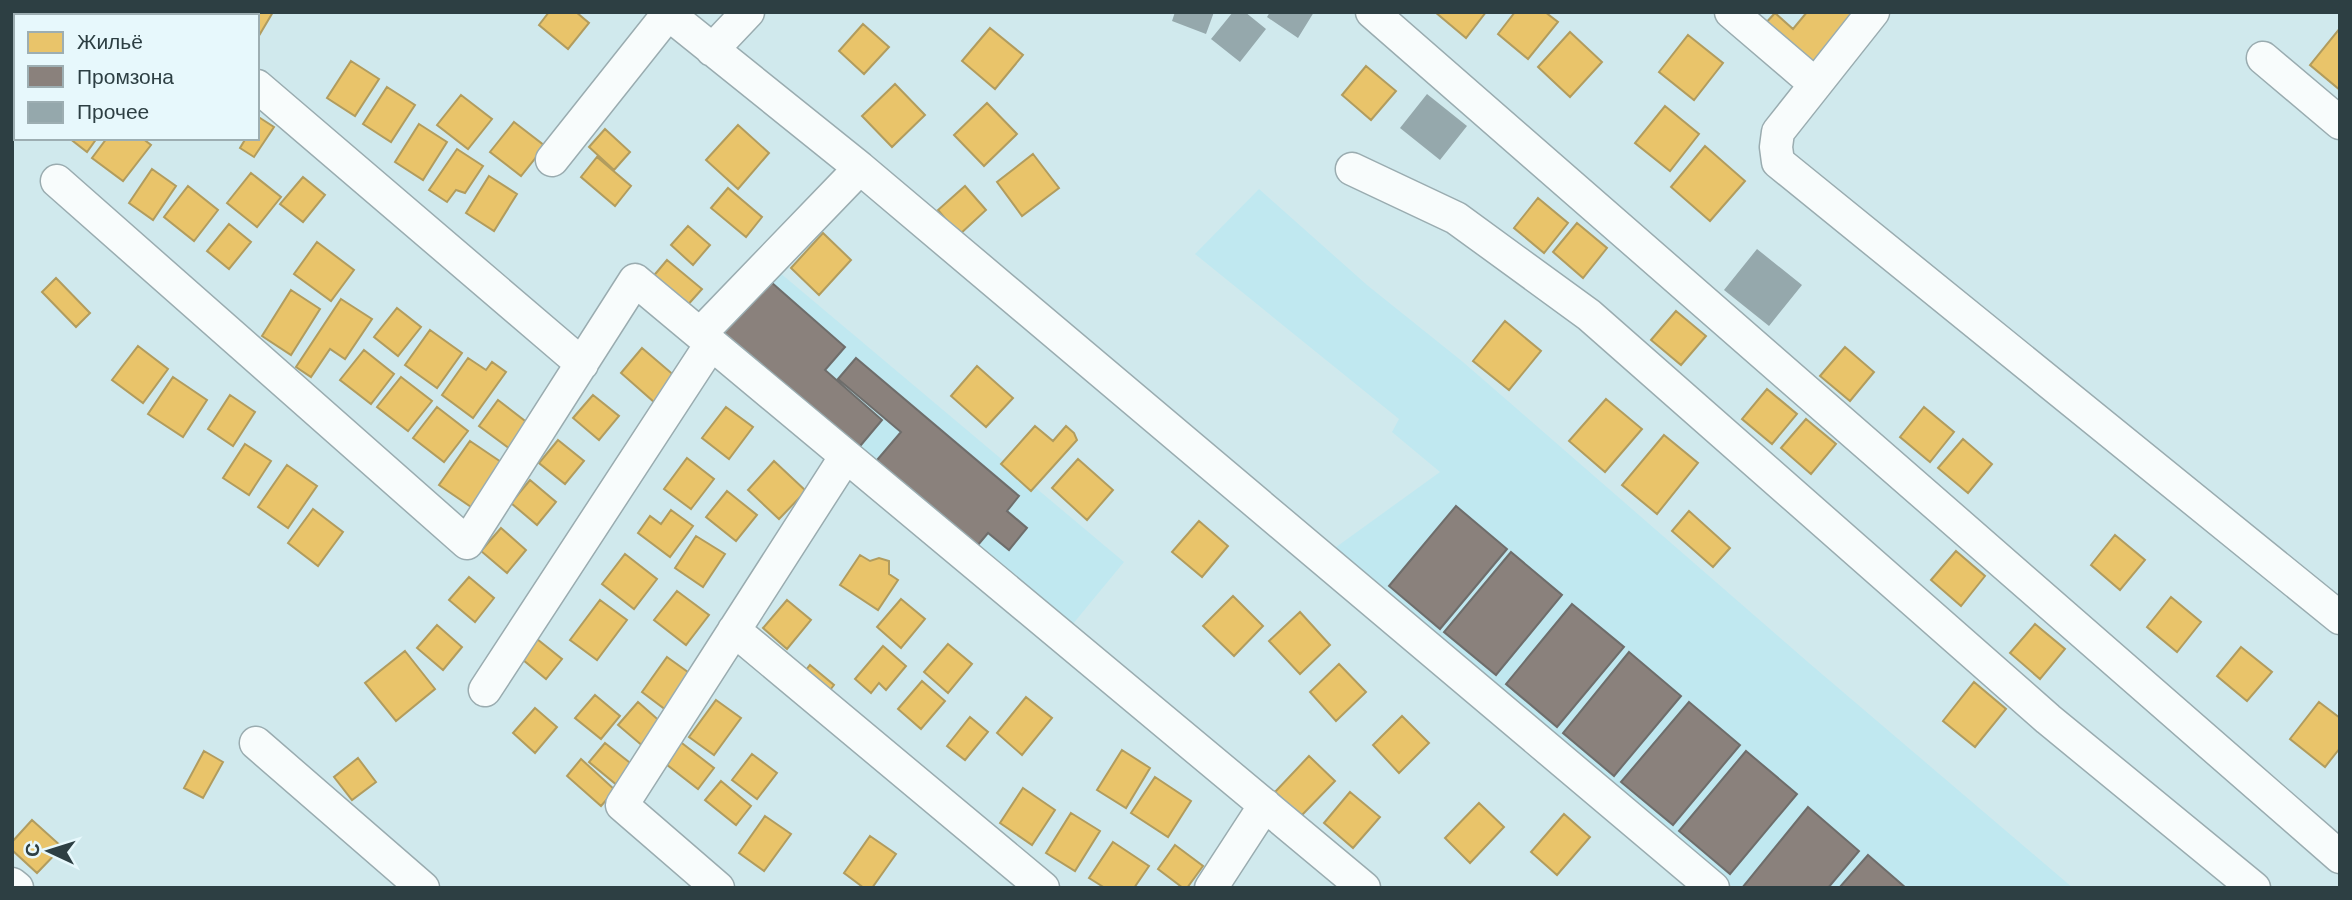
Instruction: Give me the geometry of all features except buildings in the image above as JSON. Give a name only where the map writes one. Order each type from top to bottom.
[{"type":"street","points":[[712,50],[748,12]]},
{"type":"street","points":[[1373,12],[2340,857]]},
{"type":"street","points":[[1731,12],[1815,84]]},
{"type":"street","points":[[1873,12],[1778,132],[1778,162],[2340,618]]},
{"type":"street","points":[[552,160],[667,13],[860,168],[1713,888]]},
{"type":"street","points":[[2263,58],[2340,123]]},
{"type":"street","points":[[259,88],[582,364]]},
{"type":"street","points":[[485,690],[706,339],[860,168]]},
{"type":"street","points":[[1352,169],[1456,218],[1589,315],[2048,719],[2254,888]]},
{"type":"street","points":[[57,181],[467,543],[635,280],[1364,888]]},
{"type":"street","points":[[718,888],[622,805],[846,456]]},
{"type":"street","points":[[734,631],[1043,888]]},
{"type":"street","points":[[256,743],[422,888]]},
{"type":"street","points":[[1212,888],[1265,805]]},
{"type":"street","points":[[12,884],[17,888]]},
{"type":"shaded area","points":[[1259,189],[1367,285],[1463,362],[2073,888],[1734,888],[1332,550],[1440,472],[1392,432],[1399,419],[1195,254]]},
{"type":"shaded area","points":[[779,272],[1124,562],[1072,625],[719,334]]}]
